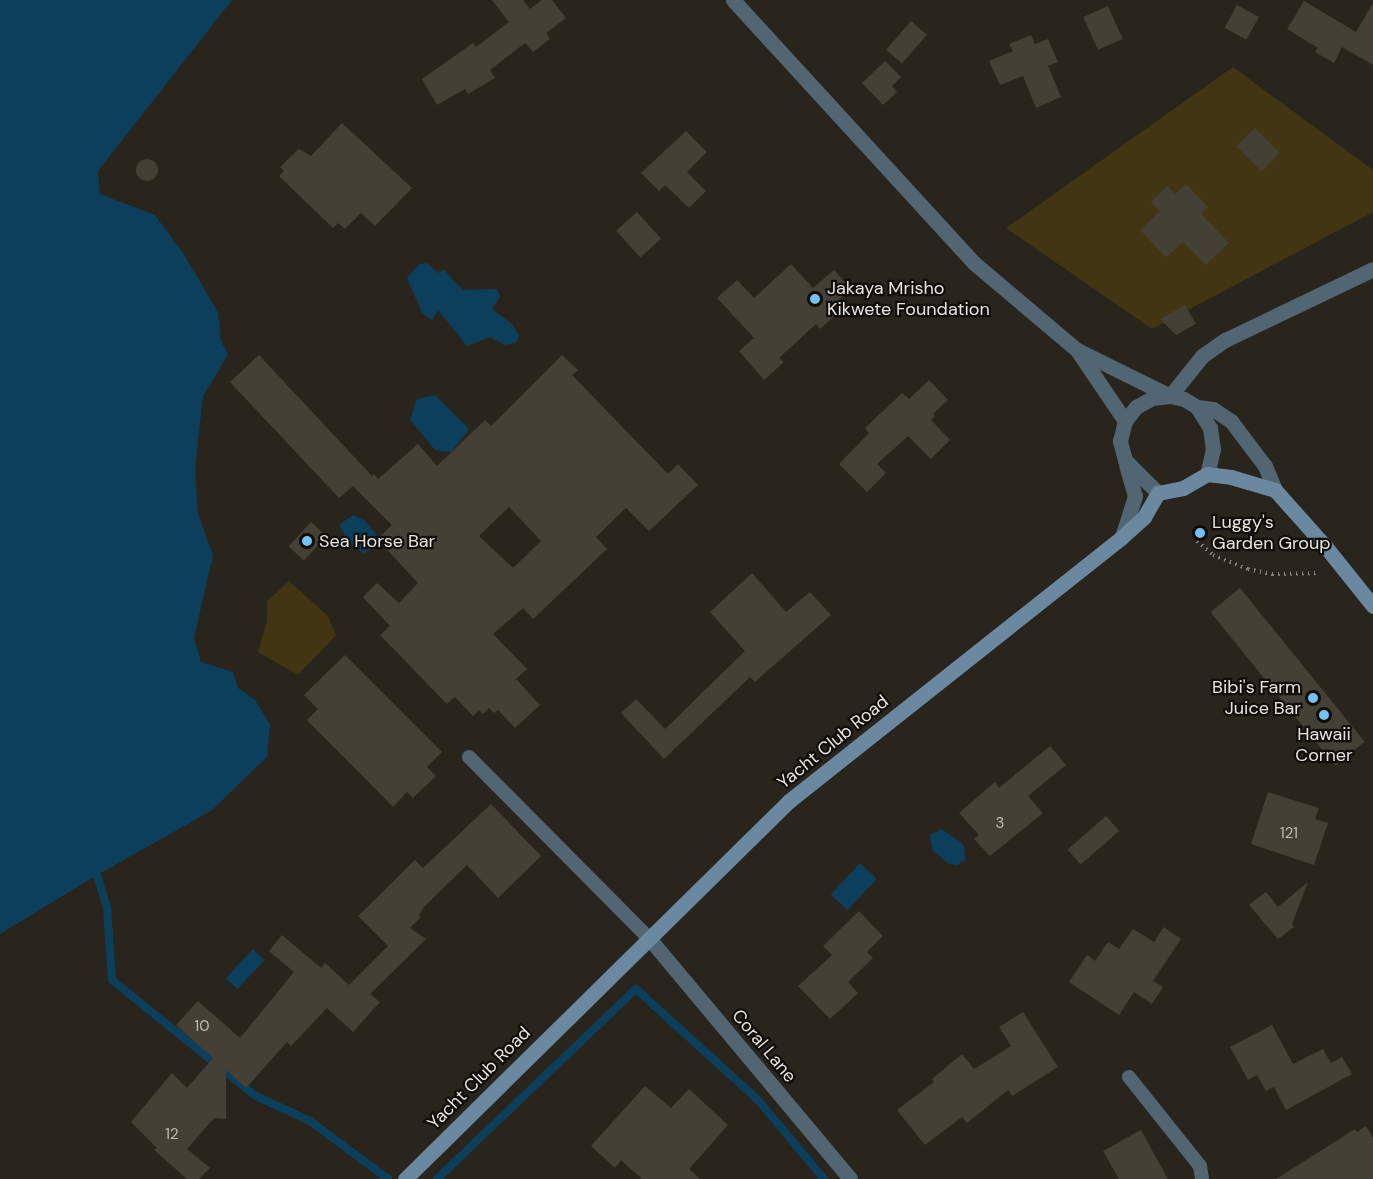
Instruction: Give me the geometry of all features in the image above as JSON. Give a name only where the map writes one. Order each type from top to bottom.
[{"type":"street","points":[[734,0],[975,263],[1077,350],[1170,396],[1184,399],[1197,407],[1213,410],[1231,421],[1265,465],[1275,490],[1325,546],[1373,606]]},
{"type":"street","points":[[1122,537],[1135,496],[1120,441],[1125,421],[1136,407],[1152,398],[1170,396],[1202,356],[1225,340],[1373,269]]},
{"type":"street","points":[[1077,350],[1125,421]]},
{"type":"street","points":[[1197,407],[1210,428],[1213,450],[1207,474]]},
{"type":"street","points":[[1125,460],[1158,493],[1183,488],[1207,474],[1231,477],[1275,490]]},
{"type":"street","name":"Yacht Club Road","points":[[405,1179],[648,937],[789,801],[1122,537],[1144,517],[1158,493]]},
{"type":"street","name":"Coral Lane","points":[[648,937],[850,1179]]},
{"type":"lane","points":[[469,757],[648,937]]},
{"type":"lane","points":[[1129,1077],[1200,1166],[1202,1179]]},
{"type":"path","points":[[1197,541],[1213,555],[1226,561],[1272,574],[1345,571]]},
{"type":"shaded area","points":[[1233,67],[1373,170],[1373,212],[1152,329],[1006,228]]},
{"type":"shaded area","points":[[289,581],[328,616],[336,635],[298,675],[258,652],[267,621],[267,601]]},
{"type":"water","points":[[0,0],[232,0],[98,171],[100,194],[155,215],[183,253],[218,312],[221,341],[228,355],[203,396],[195,469],[198,514],[213,555],[194,638],[201,662],[233,672],[238,688],[255,700],[270,724],[267,757],[211,811],[97,875],[0,934]]},
{"type":"water","points":[[427,263],[438,273],[444,270],[463,290],[497,289],[500,297],[492,309],[512,324],[519,336],[516,343],[505,345],[490,337],[467,346],[438,310],[432,321],[422,313],[407,278],[419,264]]},
{"type":"water","points":[[435,395],[469,429],[451,452],[435,450],[410,420],[417,399]]},
{"type":"water","points":[[353,515],[364,520],[382,541],[364,554],[348,542],[339,525]]},
{"type":"water","points":[[942,829],[964,845],[965,860],[957,865],[949,864],[932,850],[930,835]]},
{"type":"water","points":[[860,863],[877,879],[847,910],[831,894]]},
{"type":"water","points":[[253,949],[265,960],[237,989],[226,978]]},
{"type":"building","points":[[492,0],[523,0],[530,9],[542,0],[552,0],[566,18],[546,33],[550,39],[533,52],[525,43],[490,70],[495,78],[468,94],[465,89],[437,105],[422,79],[473,43],[476,47],[509,22]]},
{"type":"building","points":[[1304,1],[1356,32],[1373,3],[1373,65],[1342,47],[1334,63],[1315,52],[1318,48],[1287,29]]},
{"type":"building","points":[[1237,5],[1259,17],[1246,40],[1224,28]]},
{"type":"building","points":[[1108,6],[1123,39],[1098,50],[1083,17]]},
{"type":"building","points":[[911,21],[927,35],[902,63],[886,50]]},
{"type":"building","points":[[1031,35],[1035,44],[1048,39],[1058,62],[1048,66],[1061,97],[1036,108],[1023,76],[1000,85],[989,61],[1013,51],[1009,44]]},
{"type":"building","points":[[885,61],[901,77],[892,86],[897,92],[883,105],[862,83]]},
{"type":"building","points":[[342,123],[412,188],[375,226],[361,213],[345,229],[338,223],[333,228],[279,176],[284,171],[280,167],[299,149],[311,156]]},
{"type":"building","points":[[1255,128],[1280,153],[1261,171],[1237,146]]},
{"type":"building","points":[[686,131],[707,152],[687,172],[706,191],[689,208],[665,185],[659,191],[641,173]]},
{"type":"building","points":[[143,159],[151,159],[158,166],[158,174],[151,181],[143,181],[136,174],[136,166]]},
{"type":"building","points":[[1186,184],[1208,207],[1201,214],[1229,243],[1206,265],[1183,242],[1166,257],[1140,230],[1160,211],[1151,202],[1167,186],[1175,194]]},
{"type":"building","points":[[637,212],[661,239],[640,257],[616,231]]},
{"type":"building","points":[[791,264],[813,288],[834,270],[851,289],[831,307],[837,314],[820,329],[816,324],[779,358],[784,362],[764,380],[739,351],[754,338],[717,298],[737,280],[754,298]]},
{"type":"building","points":[[1185,305],[1196,324],[1176,335],[1160,319]]},
{"type":"building","points":[[259,355],[372,476],[374,474],[378,479],[418,444],[437,466],[485,420],[491,426],[562,355],[578,370],[572,375],[668,474],[678,464],[698,485],[649,531],[626,508],[596,537],[607,549],[533,619],[523,608],[493,634],[527,669],[516,679],[540,705],[515,728],[498,710],[494,713],[489,708],[483,714],[479,710],[473,716],[455,697],[447,704],[380,635],[390,626],[363,597],[377,583],[399,603],[418,583],[377,539],[392,525],[353,486],[339,498],[230,382]],"holes":[[[509,507],[541,541],[513,568],[479,536]]]},
{"type":"building","points":[[929,380],[948,400],[933,414],[935,416],[931,420],[950,440],[931,459],[908,436],[877,464],[886,473],[867,492],[839,464],[869,433],[865,428],[902,393],[909,399]]},
{"type":"building","name":"Sea Horse Bar","points":[[311,522],[326,536],[304,560],[288,546]]},
{"type":"building","points":[[752,573],[786,612],[810,592],[831,615],[755,682],[750,677],[664,759],[621,713],[636,699],[665,729],[745,651],[710,612]]},
{"type":"building","points":[[1240,588],[1365,742],[1335,766],[1210,612]]},
{"type":"building","points":[[345,655],[442,752],[427,767],[436,776],[413,798],[407,792],[393,807],[307,720],[318,709],[304,695]]},
{"type":"building","points":[[1050,746],[1066,765],[1028,796],[1043,813],[990,856],[974,839],[979,835],[959,813],[995,782],[999,788]]},
{"type":"building","points":[[1268,792],[1319,808],[1315,819],[1328,823],[1314,865],[1251,844]]},
{"type":"building","points":[[491,804],[541,856],[498,898],[467,865],[424,907],[419,915],[421,917],[410,928],[426,939],[370,994],[380,1002],[353,1032],[327,1008],[291,1046],[287,1042],[246,1088],[226,1070],[226,1119],[214,1118],[187,1149],[210,1168],[199,1179],[187,1179],[154,1150],[157,1148],[131,1122],[172,1073],[187,1088],[213,1058],[176,1025],[198,1001],[240,1038],[294,972],[269,951],[282,935],[321,968],[325,963],[349,985],[388,946],[358,916],[415,860],[423,868]]},
{"type":"building","points":[[1106,816],[1119,831],[1081,865],[1068,849]]},
{"type":"building","points":[[1308,882],[1292,924],[1294,927],[1278,939],[1249,905],[1266,892],[1278,907]]},
{"type":"building","points":[[859,911],[883,936],[867,952],[873,958],[848,982],[858,993],[830,1019],[798,986],[832,955],[823,946]]},
{"type":"building","points":[[1164,927],[1181,939],[1153,981],[1163,987],[1152,1004],[1134,992],[1119,1015],[1069,982],[1087,955],[1095,961],[1108,942],[1119,949],[1133,929],[1154,942]]},
{"type":"building","points":[[1023,1012],[1058,1067],[1012,1096],[1008,1090],[967,1123],[962,1117],[925,1145],[897,1110],[934,1082],[932,1079],[962,1054],[974,1069],[1011,1046],[999,1027]]},
{"type":"building","points":[[1272,1025],[1293,1064],[1323,1049],[1331,1063],[1342,1057],[1352,1074],[1286,1110],[1274,1087],[1266,1091],[1257,1075],[1248,1080],[1230,1047]]},
{"type":"building","points":[[645,1086],[671,1108],[689,1089],[728,1125],[689,1169],[700,1179],[642,1179],[621,1160],[615,1168],[591,1146]]},
{"type":"building","points":[[1366,1126],[1373,1138],[1373,1179],[1276,1179],[1355,1129],[1357,1132]]},
{"type":"building","points":[[1141,1130],[1168,1179],[1119,1179],[1103,1151]]},
{"type":"waterway","points":[[97,875],[107,908],[112,980],[256,1096],[310,1121],[388,1179]]},
{"type":"waterway","points":[[437,1179],[636,989],[758,1100],[824,1179]]},
{"type":"place","name":"Jakaya Mrisho Kikwete Foundation","points":[[815,299]]},
{"type":"place","name":"Luggy's Garden Group","points":[[1200,533]]},
{"type":"place","name":"Sea Horse Bar","points":[[307,541]]},
{"type":"place","name":"Bibi's Farm Juice Bar","points":[[1313,698]]},
{"type":"place","name":"Hawaii Corner","points":[[1324,715]]}]
